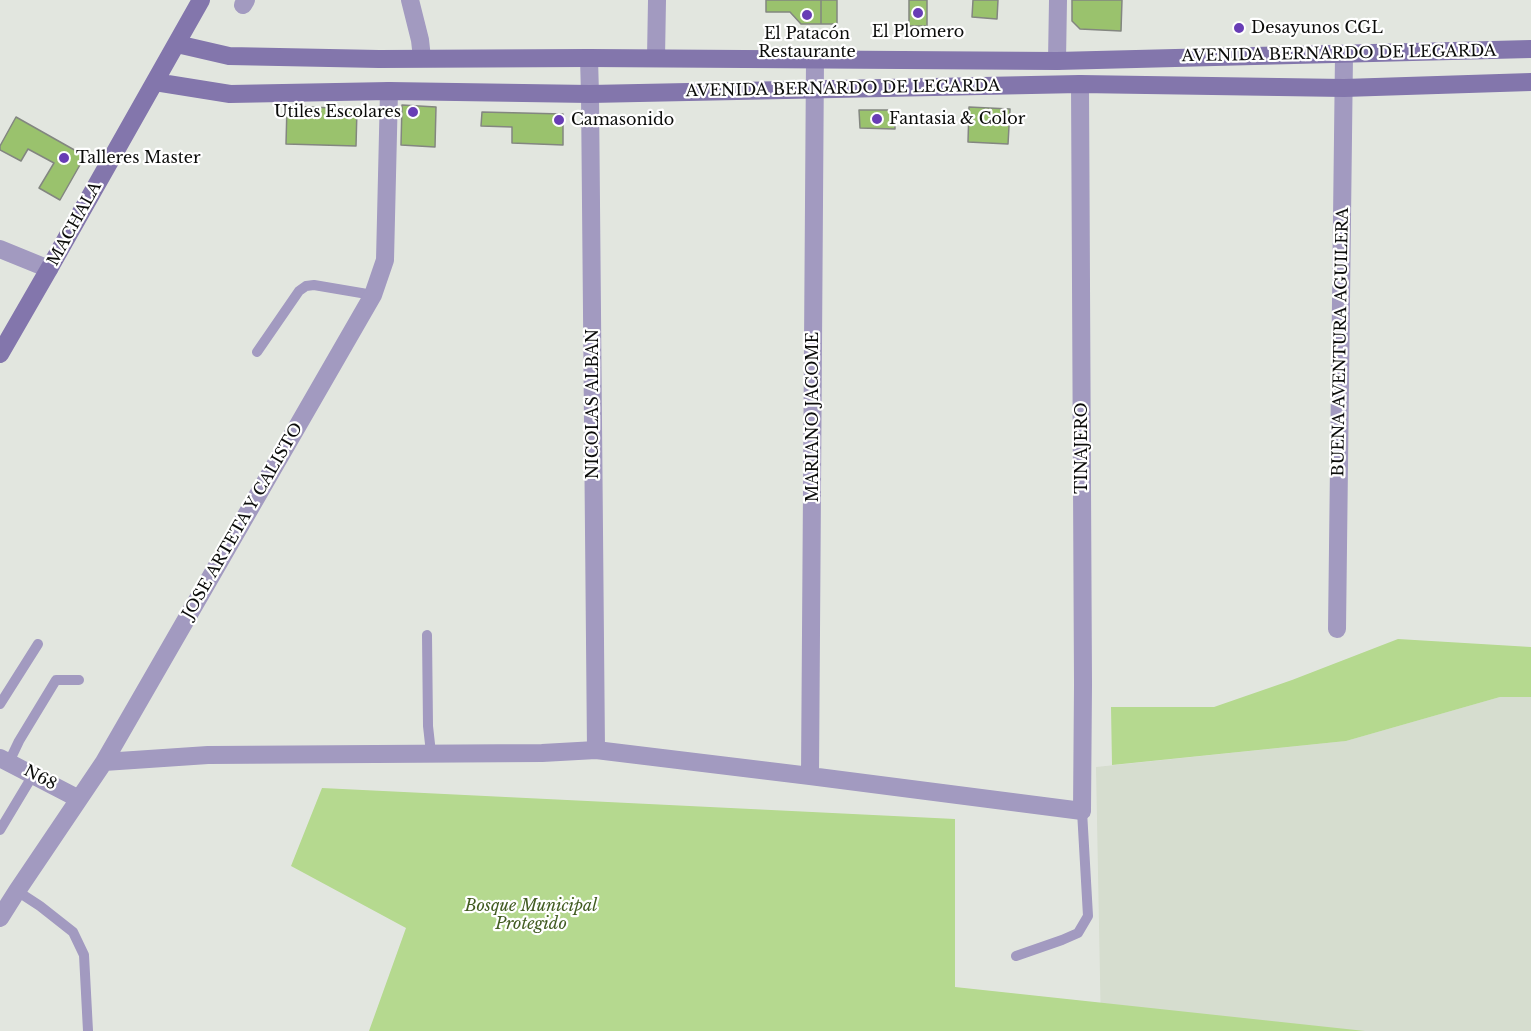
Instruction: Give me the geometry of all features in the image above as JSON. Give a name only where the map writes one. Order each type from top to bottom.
[{"type":"street","name":"MACHALA","points":[[0,354],[201,0]]},
{"type":"street","points":[[410,0],[422,58]]},
{"type":"street","points":[[656,58],[657,0]]},
{"type":"street","points":[[1057,61],[1058,0]]},
{"type":"street","name":"AVENIDA BERNARDO DE LEGARDA","points":[[177,44],[229,56],[1057,61],[1531,50]]},
{"type":"street","name":"BUENA AVENTURA AGUILERA","points":[[1337,629],[1344,55]]},
{"type":"street","name":"NICOLAS ALBAN","points":[[589,58],[596,750]]},
{"type":"street","name":"MARIANO JACOME","points":[[810,776],[815,59]]},
{"type":"street","name":"AVENIDA BERNARDO DE LEGARDA","points":[[155,82],[230,93],[389,91],[590,94],[1080,84],[1344,88],[1531,82]]},
{"type":"street","name":"TINAJERO","points":[[1080,84],[1082,811]]},
{"type":"street","name":"JOSE ARTETA Y CALISTO","points":[[1,915],[104,762],[373,295],[385,260],[389,91]]},
{"type":"street","points":[[0,249],[50,269]]},
{"type":"street","points":[[104,762],[208,755],[542,753],[596,750],[1082,811]]},
{"type":"street","name":"N68","points":[[4,760],[79,799]]},
{"type":"lane","points":[[257,352],[299,291],[306,286],[314,285],[373,295]]},
{"type":"lane","points":[[427,635],[428,726],[431,753]]},
{"type":"lane","points":[[0,704],[38,644]]},
{"type":"lane","points":[[4,760],[20,741],[56,680],[79,680]]},
{"type":"lane","points":[[0,830],[33,775]]},
{"type":"lane","points":[[1016,956],[1078,933],[1088,916],[1082,811]]},
{"type":"lane","points":[[17,891],[73,932],[84,956],[88,1031]]},
{"type":"shaded area","points":[[1500,697],[1531,697],[1531,1031],[1101,1031],[1096,767],[1346,741]]},
{"type":"green space","points":[[1398,639],[1531,647],[1531,697],[1500,697],[1346,741],[1112,765],[1111,707],[1214,707]]},
{"type":"green space","name":"Bosque Municipal Protegido","points":[[322,788],[955,819],[955,987],[1365,1031],[369,1031],[406,928],[291,866]]},
{"type":"building","points":[[766,0],[821,0],[821,24],[801,24],[790,12],[766,12]]},
{"type":"building","points":[[821,0],[837,0],[837,24],[821,24]]},
{"type":"building","name":"El Plomero","points":[[909,0],[927,0],[927,26],[909,26]]},
{"type":"building","points":[[973,0],[998,0],[997,19],[972,17]]},
{"type":"building","points":[[1072,0],[1122,0],[1121,31],[1080,29],[1072,21]]},
{"type":"building","points":[[402,105],[436,107],[435,147],[401,145]]},
{"type":"building","points":[[287,106],[357,109],[356,146],[286,144]]},
{"type":"building","points":[[969,107],[1010,109],[1008,144],[968,142]]},
{"type":"building","name":"Fantasia & Color","points":[[859,110],[895,110],[895,129],[860,128]]},
{"type":"building","points":[[482,112],[563,114],[563,145],[512,143],[512,127],[481,126]]},
{"type":"building","name":"Talleres Master","points":[[16,117],[85,156],[60,200],[39,188],[54,163],[28,149],[21,161],[0,150]]},
{"type":"place","name":"El Plomero","points":[[918,13]]},
{"type":"place","name":"El Patacón Restaurante","points":[[807,15]]},
{"type":"place","name":"Desayunos CGL","points":[[1239,28]]},
{"type":"place","name":"Utiles Escolares","points":[[413,112]]},
{"type":"place","name":"Fantasia & Color","points":[[877,119]]},
{"type":"place","name":"Camasonido","points":[[559,120]]},
{"type":"place","name":"Talleres Master","points":[[64,158]]}]
